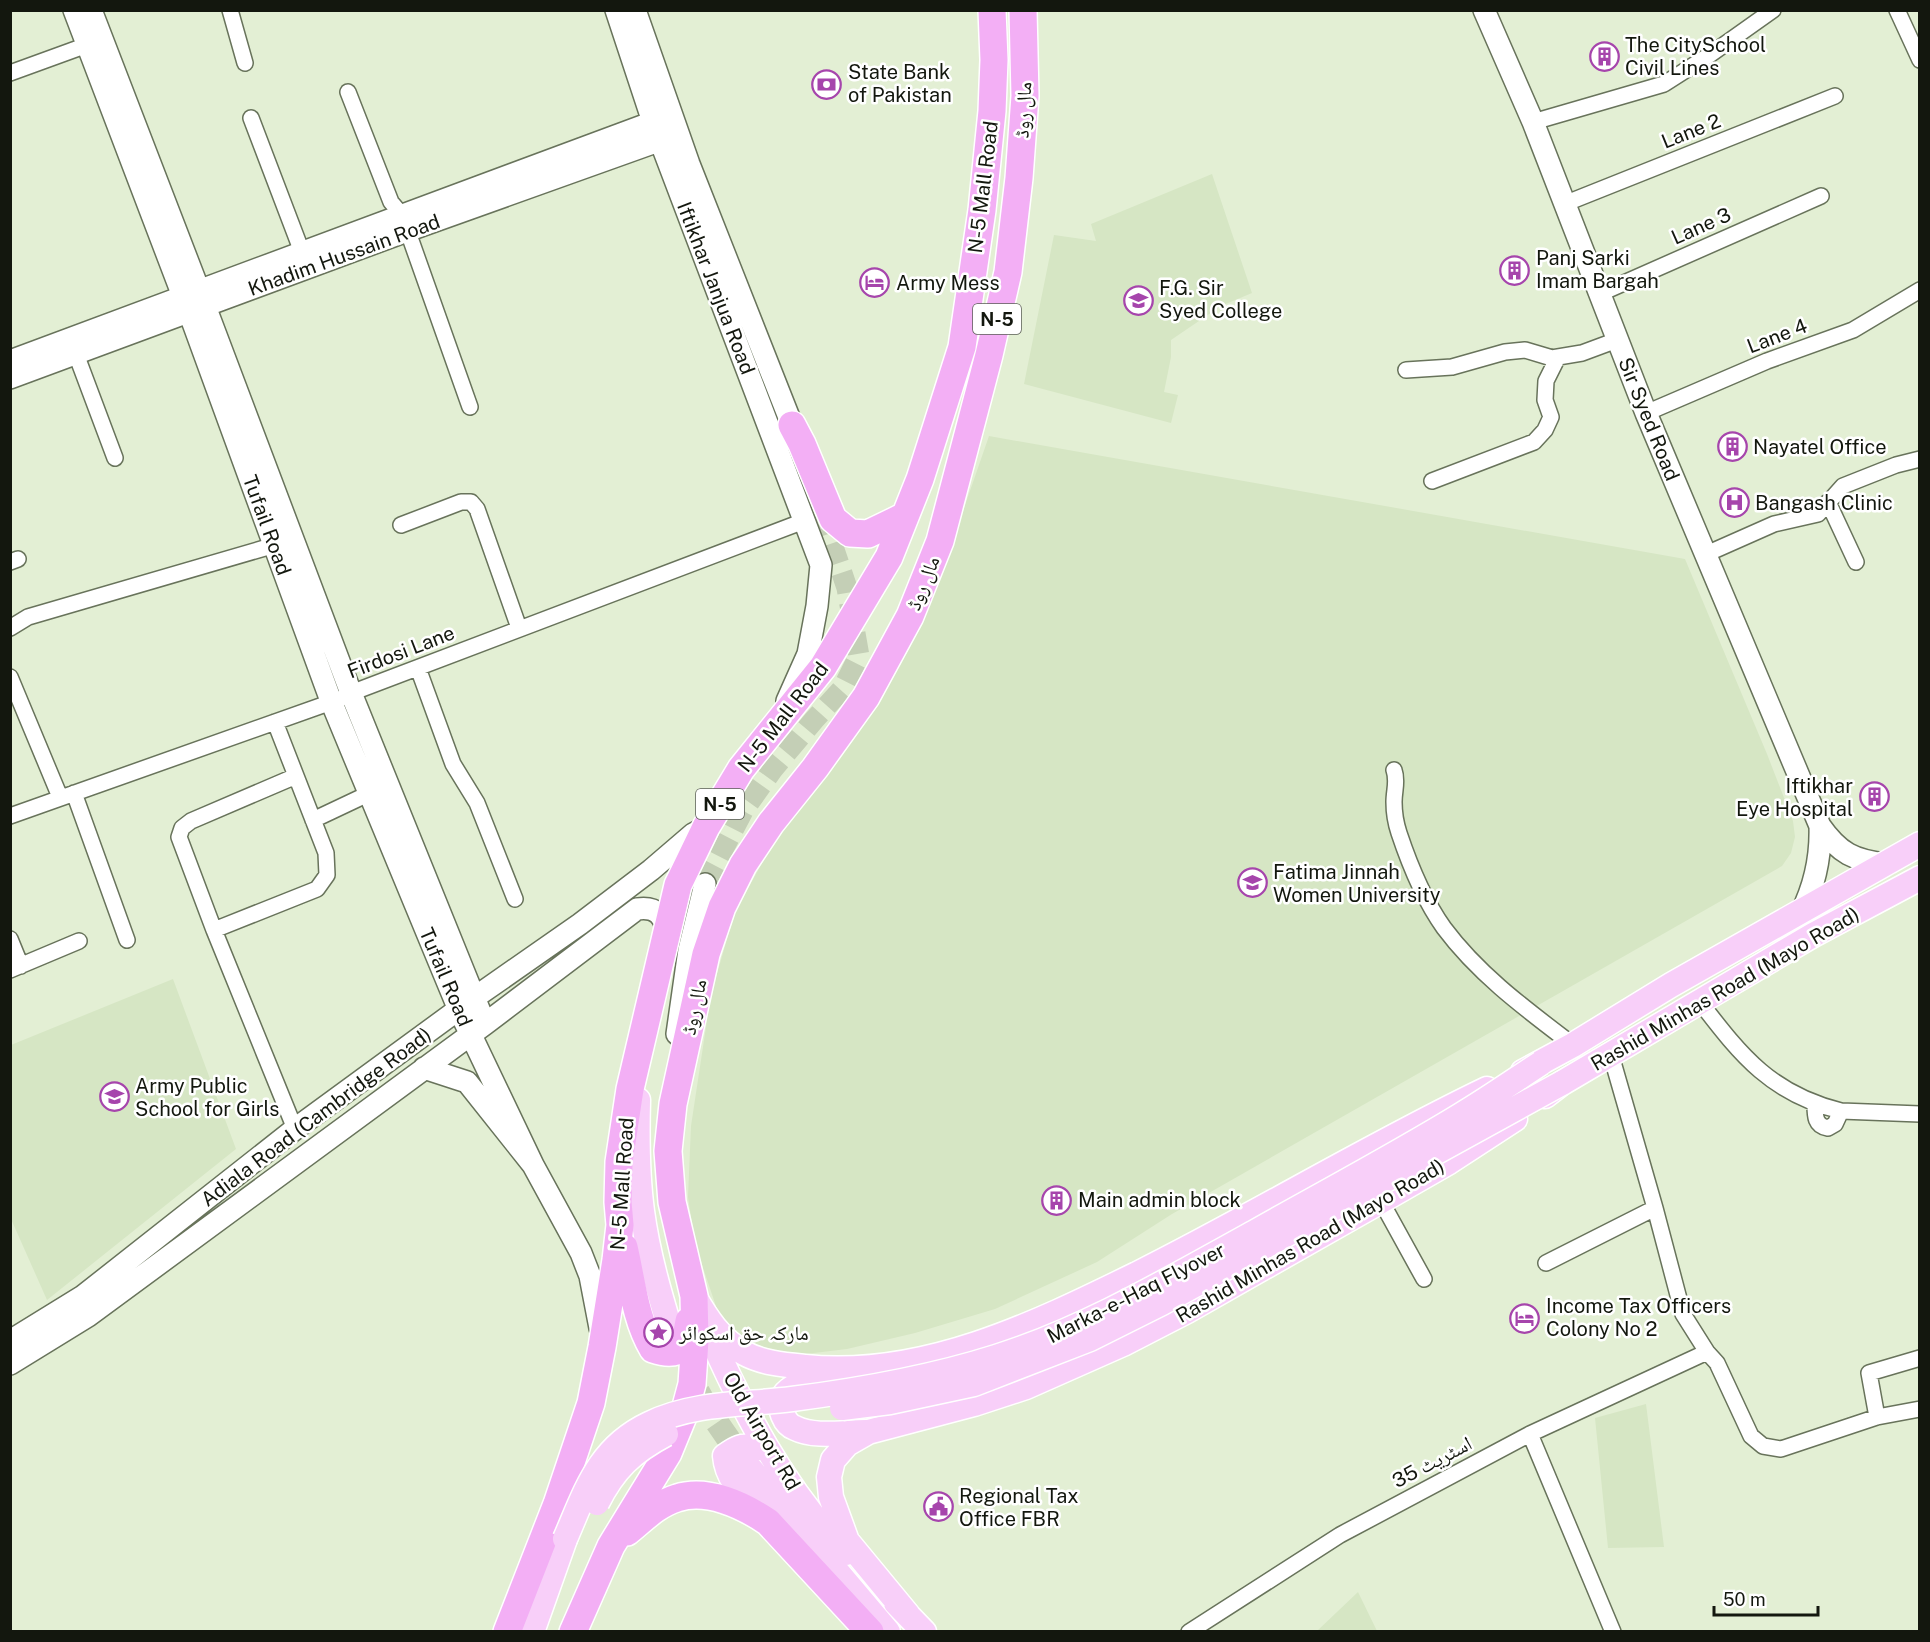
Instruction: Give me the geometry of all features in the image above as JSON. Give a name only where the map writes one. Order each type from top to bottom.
[{"type":"highway","name":"N-5 Mall Road","points":[[507,1632],[574,1455],[591,1403],[602,1347],[620,1226],[619,1162],[630,1089],[678,885],[706,827],[741,769],[823,667],[889,557],[941,417],[962,347],[982,210],[992,111],[994,60],[992,10]]},
{"type":"highway","name":"مال روڈ","points":[[693,1296],[672,1202],[668,1151],[673,1104],[706,954],[722,907],[743,865],[771,823],[815,768],[866,697],[910,616],[940,541],[989,355],[1008,272],[1025,96],[1023,10]]},
{"type":"highway","points":[[1025,96],[1042,10]]},
{"type":"highway","points":[[982,210],[985,240],[984,277],[988,280],[993,279],[1014,217]]},
{"type":"highway","points":[[962,347],[980,290],[987,289],[992,294],[993,310],[989,355]]},
{"type":"highway","points":[[792,425],[833,519],[850,533],[868,534],[905,516]]},
{"type":"highway","points":[[620,1226],[639,1314],[653,1349],[673,1352],[681,1349],[685,1344],[693,1296]]},
{"type":"highway","points":[[573,1632],[611,1546],[668,1453],[684,1414],[692,1384],[695,1341],[693,1296]]},
{"type":"highway","points":[[611,1546],[654,1510],[677,1498],[697,1496],[725,1500],[749,1509],[768,1522],[870,1632]]},
{"type":"main road","name":"Tufail Road","points":[[74,10],[194,301],[351,693],[467,1004]]},
{"type":"main road","name":"Tufail Road","points":[[91,10],[194,301],[275,545],[331,701],[368,794],[478,1029],[533,1166]]},
{"type":"main road","name":"Iftikhar Janjua Road","points":[[616,10],[664,132],[821,565],[817,606],[808,654],[779,721]]},
{"type":"main road","name":"Iftikhar Janjua Road","points":[[634,10],[664,132],[792,425]]},
{"type":"main road","name":"Sir Syed Road","points":[[1484,10],[1533,122],[1617,340],[1704,555],[1820,826],[1832,842],[1848,855],[1867,862],[1887,864]]},
{"type":"main road","name":"Khadim Hussain Road","points":[[10,361],[194,301],[404,223],[664,132]]},
{"type":"main road","name":"Khadim Hussain Road","points":[[10,378],[76,354],[302,252],[404,223]]},
{"type":"main road","name":"Sir Syed Road","points":[[1801,913],[1811,893],[1819,858],[1820,826]]},
{"type":"main road","name":"Adiala Road (Cambridge Road)","points":[[10,1341],[83,1296],[295,1129],[580,924],[651,870],[693,834],[706,827]]},
{"type":"main road","name":"Rashid Minhas Road (Mayo Road)","points":[[693,1296],[710,1324],[727,1340],[746,1354],[785,1365],[850,1370],[947,1353],[1024,1328],[1163,1261],[1419,1123],[1541,1063],[1920,844]]},
{"type":"main road","name":"Rashid Minhas Road (Mayo Road)","points":[[916,1623],[847,1541],[831,1497],[829,1477],[832,1460],[847,1443],[868,1432],[974,1404],[1026,1387],[1069,1369],[1187,1311],[1381,1201],[1510,1124],[1562,1083],[1611,1054],[1813,935],[1920,878]]},
{"type":"main road","points":[[673,1104],[678,1026],[689,950],[705,884]]},
{"type":"main road","name":"Adiala Road (Cambridge Road)","points":[[10,1364],[88,1316],[637,909],[649,908],[658,913],[666,924],[667,935]]},
{"type":"main road","points":[[638,1058],[637,1146],[642,1212],[655,1279],[674,1342]]},
{"type":"main road","name":"Marka-e-Haq Flyover","points":[[546,1632],[585,1492],[602,1461],[622,1441],[648,1424],[678,1413],[712,1405],[792,1399],[926,1377],[998,1357],[1041,1341],[1139,1296],[1199,1263],[1434,1131],[1541,1063]]},
{"type":"main road","points":[[424,1068],[467,1082],[533,1166],[581,1253],[590,1276],[598,1310],[602,1347]]},
{"type":"main road","name":"Marka-e-Haq Flyover","points":[[532,1632],[572,1541],[607,1482],[643,1446],[669,1432],[719,1420],[753,1419],[820,1411],[931,1394],[974,1384],[1045,1358],[1090,1340],[1162,1303],[1562,1083]]},
{"type":"main road","name":"Old Airport Rd","points":[[693,1296],[720,1358],[776,1463],[832,1538],[916,1623]]},
{"type":"main road","points":[[850,1370],[808,1381],[789,1390],[782,1396],[780,1407],[785,1420],[794,1428],[814,1433],[868,1432]]},
{"type":"main road","points":[[768,1522],[733,1482],[726,1466],[725,1456],[737,1447],[747,1446],[761,1452],[776,1463]]},
{"type":"main road","points":[[743,1460],[888,1632]]},
{"type":"street","points":[[230,10],[245,63]]},
{"type":"street","points":[[1533,122],[1664,84],[1773,10]]},
{"type":"street","points":[[1897,10],[1920,60]]},
{"type":"street","points":[[10,73],[87,45]]},
{"type":"street","points":[[348,92],[391,202],[404,223],[470,407]]},
{"type":"street","name":"Lane 2","points":[[1564,204],[1835,96]]},
{"type":"street","points":[[251,118],[302,252]]},
{"type":"street","name":"Lane 3","points":[[1599,294],[1821,196]]},
{"type":"street","name":"Lane 4","points":[[1646,413],[1767,362],[1853,330],[1920,290]]},
{"type":"street","points":[[1406,370],[1452,367],[1505,352],[1525,350],[1552,358],[1582,353],[1617,340]]},
{"type":"street","points":[[76,354],[115,458]]},
{"type":"street","points":[[1432,481],[1534,442],[1545,430],[1551,417],[1545,400],[1546,381],[1558,357]]},
{"type":"street","points":[[1704,555],[1774,524],[1818,514],[1843,486],[1896,465],[1920,459]]},
{"type":"street","points":[[401,525],[461,502],[471,502],[477,509],[519,628]]},
{"type":"street","points":[[1828,502],[1856,562]]},
{"type":"street","name":"Firdosi Lane","points":[[10,816],[275,722],[804,521]]},
{"type":"street","points":[[10,628],[27,618],[275,545]]},
{"type":"street","points":[[418,668],[453,764],[477,803],[515,899]]},
{"type":"street","points":[[10,677],[67,795],[127,940]]},
{"type":"street","points":[[214,930],[317,890],[327,875],[326,853],[275,722]]},
{"type":"street","points":[[1394,770],[1396,777],[1394,800],[1398,831],[1420,887],[1439,920],[1460,948],[1512,998],[1573,1045]]},
{"type":"street","points":[[295,1129],[214,930],[179,837],[182,828],[191,821],[296,776]]},
{"type":"street","points":[[313,820],[368,794]]},
{"type":"street","points":[[10,939],[16,968],[79,941]]},
{"type":"street","points":[[1700,1002],[1751,1063],[1786,1090],[1815,1104],[1817,1122],[1821,1127],[1828,1128],[1835,1124],[1841,1111],[1920,1114]]},
{"type":"street","points":[[1611,1054],[1683,1314],[1707,1352],[1717,1363],[1751,1436],[1763,1446],[1781,1449],[1877,1417],[1920,1409]]},
{"type":"street","points":[[1381,1201],[1424,1279]]},
{"type":"street","points":[[1546,1263],[1655,1208]]},
{"type":"street","name":"اسٹریٹ 35","points":[[1189,1632],[1340,1535],[1530,1434],[1707,1352]]},
{"type":"street","points":[[1877,1417],[1869,1373],[1920,1358]]},
{"type":"street","points":[[1530,1434],[1613,1632]]},
{"type":"shaded area","name":"F.G. Sir Syed College","points":[[1212,174],[1252,293],[1221,306],[1171,340],[1171,357],[1164,392],[1178,395],[1171,423],[1024,384],[1054,235],[1096,241],[1091,224]]},
{"type":"shaded area","name":"Fatima Jinnah Women University","points":[[989,436],[1685,559],[1793,821],[1795,837],[1791,853],[1782,866],[1172,1214],[1097,1262],[995,1309],[915,1333],[847,1349],[755,1360],[724,1330],[695,1244],[688,1197],[691,1126],[711,994],[735,912],[772,845],[863,726],[909,649],[945,563]]},
{"type":"shaded area","name":"Army Public School for Girls","points":[[173,979],[236,1149],[47,1300],[11,1219],[11,1045]]},
{"type":"shaded area","points":[[1646,1404],[1664,1547],[1608,1548],[1595,1418]]},
{"type":"shaded area","points":[[1358,1592],[1377,1631],[1317,1631]]},
{"type":"tunnel","points":[[705,884],[743,811],[773,769],[843,688],[859,656],[847,588],[819,505]]},
{"type":"tunnel","points":[[698,1392],[743,1460]]},
{"type":"place","name":"The CitySchool Civil Lines","points":[[1604,56]]},
{"type":"place","name":"State Bank of Pakistan","points":[[827,84]]},
{"type":"place","name":"Panj Sarki Imam Bargah","points":[[1515,270]]},
{"type":"place","name":"Army Mess","points":[[875,283]]},
{"type":"place","name":"F.G. Sir Syed College","points":[[1138,300]]},
{"type":"place","name":"Nayatel Office","points":[[1732,447]]},
{"type":"place","name":"Bangash Clinic","points":[[1734,503]]},
{"type":"place","name":"Iftikhar Eye Hospital","points":[[1874,797]]},
{"type":"place","name":"Fatima Jinnah Women University","points":[[1252,883]]},
{"type":"place","name":"Army Public School for Girls","points":[[114,1097]]},
{"type":"place","name":"Main admin block","points":[[1057,1200]]},
{"type":"place","name":"Income Tax Officers Colony No 2","points":[[1525,1318]]},
{"type":"place","name":"مارکہ حق اسکوائر","points":[[658,1333]]},
{"type":"place","name":"Regional Tax Office FBR","points":[[938,1507]]}]
